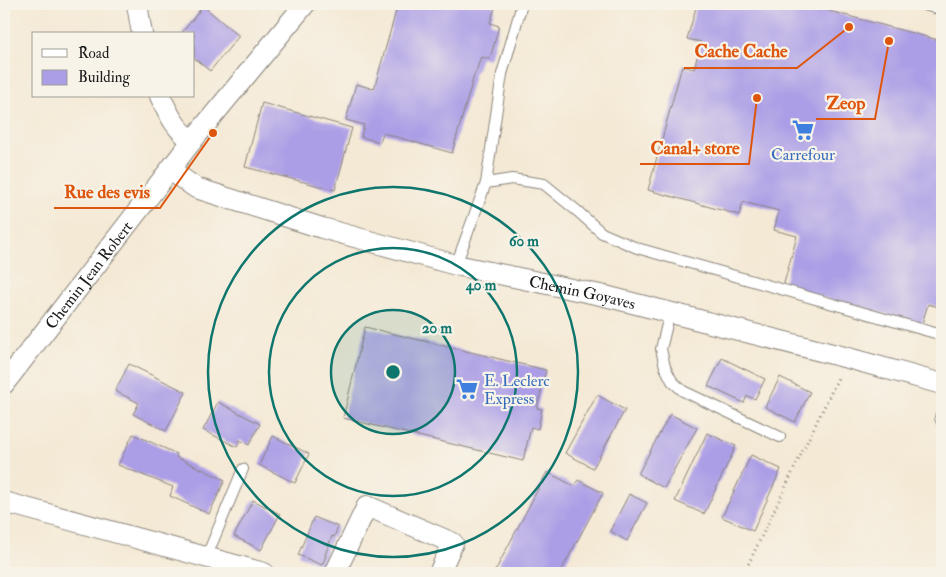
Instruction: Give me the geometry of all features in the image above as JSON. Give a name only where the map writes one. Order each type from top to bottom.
[{"type":"street","points":[[137,4],[142,32]]},
{"type":"street","name":"Chemin Jean Robert","points":[[4,384],[192,141],[305,4]]},
{"type":"street","points":[[161,98],[175,124],[192,141]]},
{"type":"street","name":"Chemin Goyaves","points":[[170,170],[196,188],[322,228],[456,265],[605,296],[670,312],[942,384]]},
{"type":"street","points":[[4,502],[264,573]]},
{"type":"street","points":[[335,573],[367,506],[453,543],[439,573]]},
{"type":"lane","points":[[456,265],[486,183],[502,74],[522,4]]},
{"type":"lane","points":[[920,4],[942,10]]},
{"type":"lane","points":[[486,183],[512,179],[544,184],[602,233],[636,248],[942,335]]},
{"type":"lane","points":[[670,312],[661,348],[665,367],[672,380],[683,391],[780,438]]},
{"type":"lane","points":[[942,412],[940,418],[942,422]]},
{"type":"lane","points":[[206,558],[243,469]]},
{"type":"path","points":[[744,573],[848,358]]},
{"type":"building","points":[[398,4],[494,4],[493,7],[495,8],[490,23],[499,26],[490,59],[481,57],[452,153],[383,133],[380,142],[361,137],[364,125],[346,120],[356,84],[374,89]]},
{"type":"building","name":"Carrefour","points":[[697,4],[803,4],[942,41],[942,308],[928,304],[922,324],[783,287],[797,236],[774,230],[779,211],[743,202],[739,215],[648,190],[682,66],[694,69],[701,42],[687,39]]},
{"type":"building","points":[[203,6],[239,36],[210,71],[195,59],[195,32],[183,32]]},
{"type":"building","points":[[262,103],[352,128],[335,190],[245,167]]},
{"type":"building","name":"E. Leclerc Express","points":[[365,327],[546,370],[537,408],[542,409],[538,429],[531,427],[523,461],[343,418]]},
{"type":"building","points":[[722,358],[765,379],[755,399],[747,396],[744,403],[708,386]]},
{"type":"building","points":[[129,364],[186,392],[166,431],[133,414],[139,403],[115,391]]},
{"type":"building","points":[[780,377],[810,392],[795,422],[765,407]]},
{"type":"building","points":[[597,395],[625,410],[593,468],[565,453]]},
{"type":"building","points":[[218,402],[260,424],[249,445],[240,440],[237,447],[203,430]]},
{"type":"building","points":[[670,414],[697,428],[664,488],[638,474]]},
{"type":"building","points":[[707,433],[736,446],[704,514],[675,501]]},
{"type":"building","points":[[133,434],[177,454],[176,457],[225,480],[209,514],[170,496],[173,487],[118,465]]},
{"type":"building","points":[[273,436],[309,454],[295,483],[259,465]]},
{"type":"building","points":[[751,455],[781,469],[753,531],[722,517]]},
{"type":"building","points":[[547,472],[574,486],[578,480],[603,493],[560,573],[494,573]]},
{"type":"building","points":[[629,494],[647,503],[627,541],[610,531]]},
{"type":"building","points":[[253,500],[280,514],[261,550],[234,536]]},
{"type":"building","points":[[314,517],[338,527],[334,537],[332,536],[322,565],[298,555]]},
{"type":"place","name":"Cache Cache","points":[[849,27]]},
{"type":"place","name":"Zeop","points":[[889,41]]},
{"type":"place","name":"Canal+ store","points":[[757,98]]},
{"type":"place","name":"Carrefour","points":[[803,130]]},
{"type":"place","name":"Rue des evis","points":[[213,133]]},
{"type":"place","name":"E. Leclerc Express","points":[[467,389]]}]
